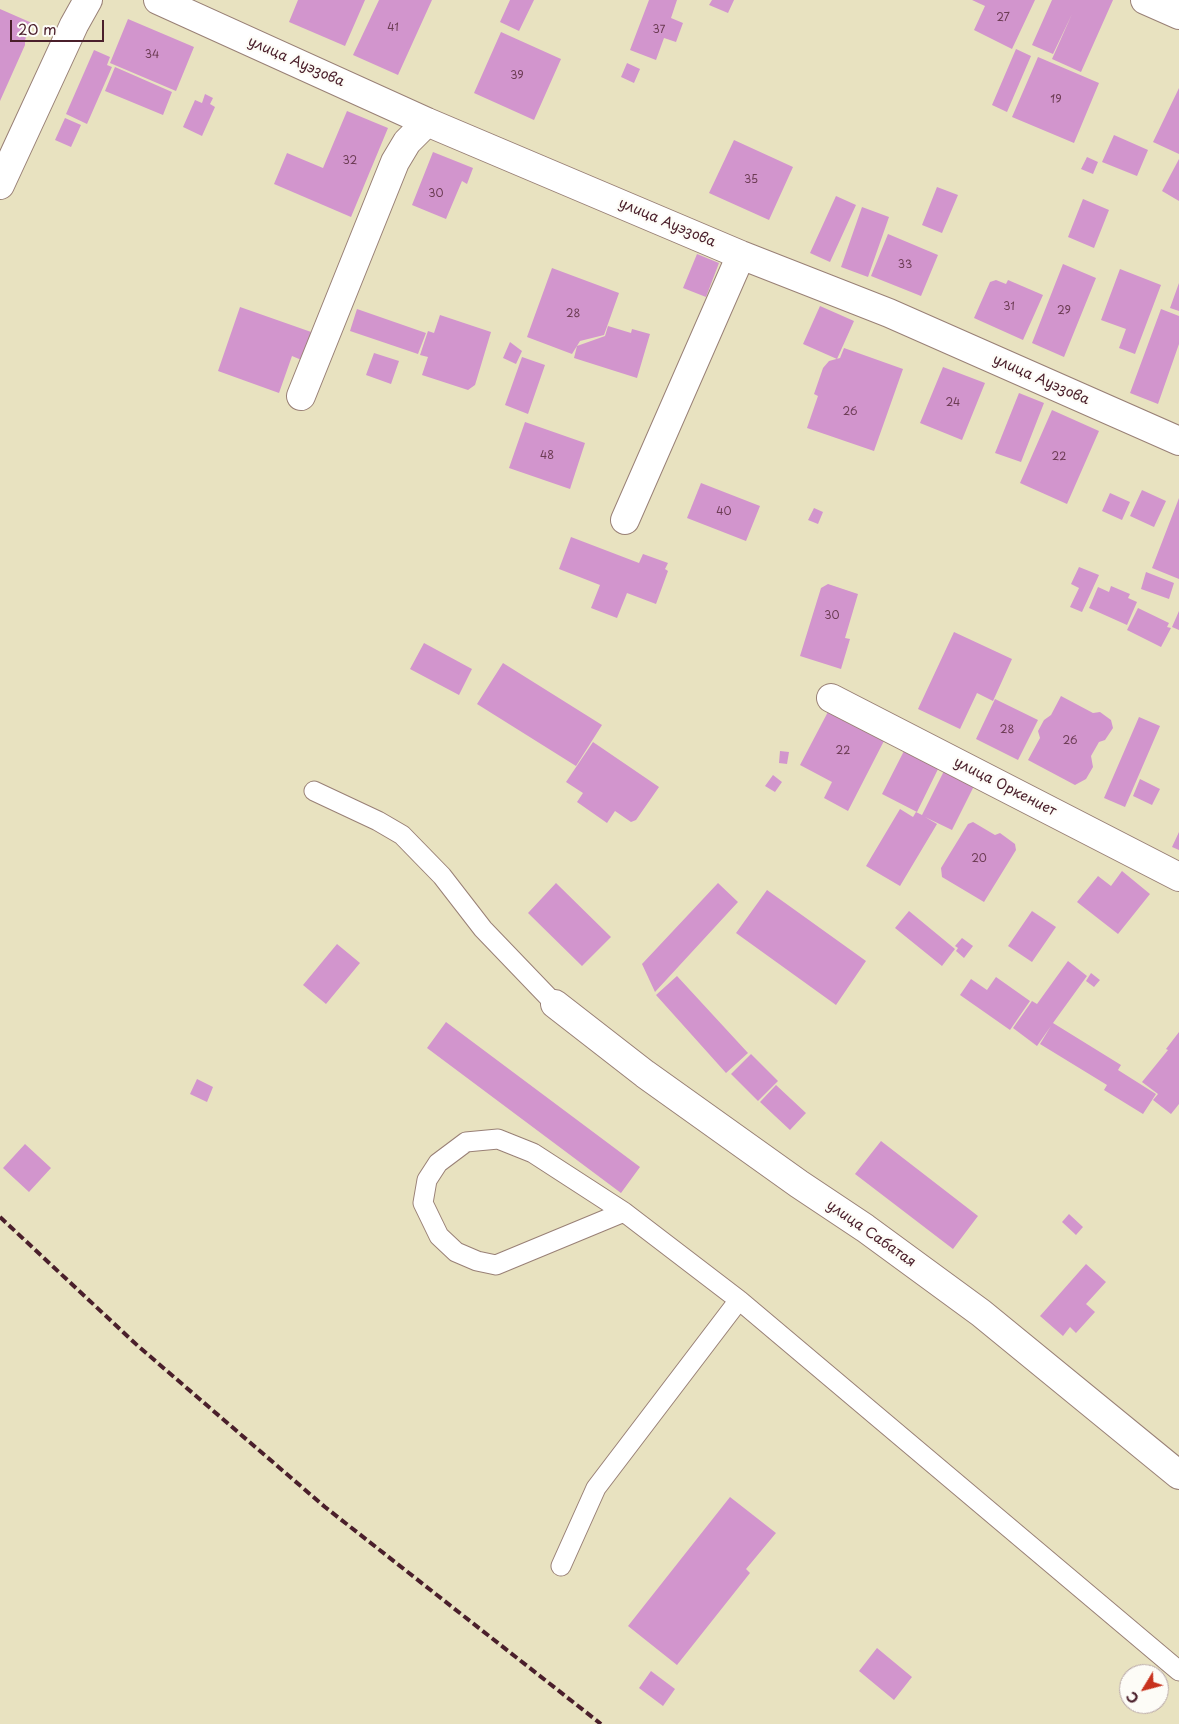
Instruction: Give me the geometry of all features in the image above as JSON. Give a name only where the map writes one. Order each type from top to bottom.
[{"type":"street","points":[[0,185],[74,25],[88,0]]},
{"type":"street","name":"улица Ауэзова","points":[[158,0],[427,122],[741,255],[889,313],[1179,441]]},
{"type":"street","points":[[1145,0],[1179,15]]},
{"type":"street","points":[[301,396],[395,162],[407,142],[427,122]]},
{"type":"street","points":[[625,520],[741,255]]},
{"type":"street","name":"улица Оркениет","points":[[831,698],[1179,877]]},
{"type":"street","name":"улица Сабатая","points":[[555,1004],[645,1074],[981,1313],[1179,1476]]},
{"type":"lane","points":[[314,791],[378,821],[402,835],[442,876],[483,929],[555,1004]]},
{"type":"lane","points":[[624,1212],[496,1265],[477,1261],[456,1252],[438,1236],[423,1202],[427,1180],[438,1162],[466,1142],[498,1138],[533,1153],[624,1212],[739,1300],[1179,1671]]},
{"type":"lane","points":[[561,1566],[596,1488],[739,1300]]},
{"type":"building","points":[[298,0],[365,0],[345,46],[289,22]]},
{"type":"building","points":[[379,0],[432,0],[398,75],[353,55]]},
{"type":"building","points":[[510,0],[534,0],[519,31],[500,22]]},
{"type":"building","points":[[649,0],[677,0],[671,18],[683,23],[676,42],[664,38],[656,60],[630,50]]},
{"type":"building","points":[[712,0],[734,0],[728,13],[709,5]]},
{"type":"building","points":[[972,0],[1035,0],[1012,49],[974,30],[985,6]]},
{"type":"building","points":[[1052,0],[1113,0],[1081,72],[1052,59],[1072,14],[1053,54],[1032,45]]},
{"type":"building","points":[[0,9],[32,23],[25,40],[25,45],[0,101]]},
{"type":"building","points":[[128,19],[194,47],[176,91],[110,63]]},
{"type":"building","points":[[501,32],[561,59],[534,120],[474,93]]},
{"type":"building","points":[[1016,49],[1031,56],[1007,112],[992,105]]},
{"type":"building","points":[[94,50],[110,57],[107,65],[112,67],[87,124],[66,114]]},
{"type":"building","points":[[1038,57],[1099,83],[1074,143],[1012,117]]},
{"type":"building","points":[[627,63],[640,69],[634,83],[621,77]]},
{"type":"building","points":[[115,67],[172,92],[163,115],[105,91]]},
{"type":"building","points":[[1179,88],[1179,154],[1153,142]]},
{"type":"building","points":[[205,94],[213,98],[210,104],[215,107],[202,136],[183,127],[195,100],[202,103]]},
{"type":"building","points":[[347,111],[388,128],[351,217],[274,184],[287,153],[323,168]]},
{"type":"building","points":[[65,118],[81,125],[71,147],[55,140]]},
{"type":"building","points":[[1114,135],[1148,150],[1137,176],[1102,162]]},
{"type":"building","points":[[734,140],[793,167],[769,220],[709,193]]},
{"type":"building","points":[[433,152],[473,168],[467,184],[462,181],[446,219],[412,205]]},
{"type":"building","points":[[1087,157],[1098,162],[1093,174],[1081,169]]},
{"type":"building","points":[[1179,159],[1179,201],[1162,191]]},
{"type":"building","points":[[937,187],[958,195],[942,233],[922,225]]},
{"type":"building","points":[[836,196],[856,205],[830,262],[810,253]]},
{"type":"building","points":[[1083,199],[1109,210],[1094,248],[1068,237]]},
{"type":"building","points":[[862,207],[889,217],[868,277],[841,267]]},
{"type":"building","points":[[888,234],[938,255],[921,296],[871,276]]},
{"type":"building","points":[[697,254],[719,263],[706,297],[683,288]]},
{"type":"building","points":[[1063,264],[1096,278],[1064,357],[1032,343]]},
{"type":"building","points":[[552,268],[619,293],[604,335],[580,341],[572,354],[527,337]]},
{"type":"building","points":[[1120,269],[1161,285],[1135,354],[1119,348],[1126,329],[1101,320]]},
{"type":"building","points":[[996,280],[1006,284],[1008,280],[1043,295],[1023,340],[974,318],[990,282]]},
{"type":"building","points":[[1179,283],[1179,311],[1170,308]]},
{"type":"building","points":[[820,306],[854,321],[837,359],[803,344]]},
{"type":"building","points":[[240,307],[314,333],[304,361],[292,356],[279,393],[218,371]]},
{"type":"building","points":[[357,309],[426,333],[418,354],[350,331]]},
{"type":"building","points":[[1161,309],[1179,316],[1179,344],[1158,404],[1130,393]]},
{"type":"building","points":[[440,315],[491,332],[475,385],[468,390],[422,375],[428,357],[420,355],[428,331],[434,333]]},
{"type":"building","points":[[608,326],[631,333],[632,329],[650,334],[637,378],[574,358],[577,346],[605,336]]},
{"type":"building","points":[[510,342],[522,351],[516,364],[503,358]]},
{"type":"building","points":[[844,348],[903,369],[874,451],[807,428],[818,396],[814,394],[823,368],[829,361],[840,358]]},
{"type":"building","points":[[374,353],[399,361],[391,384],[366,375]]},
{"type":"building","points":[[522,357],[545,365],[528,414],[505,405]]},
{"type":"building","points":[[943,367],[985,383],[962,440],[920,423]]},
{"type":"building","points":[[1019,393],[1044,403],[1021,462],[995,453]]},
{"type":"building","points":[[1052,410],[1099,431],[1067,504],[1020,483]]},
{"type":"building","points":[[525,422],[585,443],[570,489],[509,468]]},
{"type":"building","points":[[701,483],[760,506],[746,541],[687,518]]},
{"type":"building","points":[[1142,490],[1166,501],[1154,527],[1130,516]]},
{"type":"building","points":[[1110,493],[1130,502],[1122,520],[1102,511]]},
{"type":"building","points":[[1179,498],[1179,579],[1152,568]]},
{"type":"building","points":[[814,508],[823,512],[818,524],[808,520]]},
{"type":"building","points":[[571,537],[639,563],[643,554],[668,563],[665,569],[668,571],[656,604],[627,593],[617,618],[591,608],[600,585],[559,569]]},
{"type":"building","points":[[1079,567],[1099,575],[1082,612],[1070,607],[1079,588],[1071,584]]},
{"type":"building","points":[[1146,572],[1174,583],[1169,599],[1141,589]]},
{"type":"building","points":[[828,584],[858,594],[845,638],[850,639],[841,669],[800,656],[821,588]]},
{"type":"building","points":[[1111,586],[1130,594],[1128,598],[1137,602],[1127,625],[1089,608],[1098,587],[1109,592]]},
{"type":"building","points":[[1138,608],[1169,623],[1167,627],[1171,628],[1161,647],[1127,630]]},
{"type":"building","points":[[1179,611],[1179,630],[1172,627]]},
{"type":"building","points":[[954,632],[1012,659],[993,701],[977,693],[960,729],[918,709]]},
{"type":"building","points":[[424,643],[472,669],[459,695],[410,669]]},
{"type":"building","points":[[503,663],[602,725],[576,766],[477,704]]},
{"type":"building","points":[[1061,696],[1093,713],[1100,712],[1111,720],[1113,728],[1105,740],[1099,742],[1091,756],[1093,767],[1086,779],[1075,785],[1028,760],[1040,738],[1038,731],[1044,720],[1051,715]]},
{"type":"building","points":[[995,699],[1038,720],[1018,760],[976,739]]},
{"type":"building","points":[[830,708],[886,737],[848,811],[824,798],[832,782],[800,765]]},
{"type":"building","points":[[1139,717],[1160,726],[1125,807],[1104,798]]},
{"type":"building","points":[[593,742],[659,787],[636,820],[631,822],[615,811],[607,823],[577,802],[583,793],[566,782]]},
{"type":"building","points":[[905,749],[939,767],[917,812],[882,794]]},
{"type":"building","points":[[780,751],[789,752],[787,764],[779,763]]},
{"type":"building","points":[[944,771],[974,786],[952,830],[925,817],[937,824],[900,886],[866,866],[900,809],[913,817],[916,812],[922,815]]},
{"type":"building","points":[[773,775],[782,782],[775,792],[765,786]]},
{"type":"building","points":[[1140,779],[1160,789],[1152,805],[1133,796]]},
{"type":"building","points":[[973,822],[995,835],[1000,833],[1015,844],[1016,850],[984,902],[942,877],[941,868],[968,824]]},
{"type":"building","points":[[1179,832],[1179,850],[1172,847]]},
{"type":"building","points":[[1122,871],[1150,894],[1118,934],[1077,902],[1098,876],[1111,886]]},
{"type":"building","points":[[556,883],[611,937],[582,966],[528,913]]},
{"type":"building","points":[[718,883],[738,902],[655,992],[642,964]]},
{"type":"building","points":[[767,890],[866,961],[836,1005],[736,933]]},
{"type":"building","points":[[909,911],[955,949],[942,966],[895,928]]},
{"type":"building","points":[[1032,911],[1056,927],[1032,962],[1008,946]]},
{"type":"building","points":[[962,938],[973,946],[964,958],[956,951],[958,948],[955,946]]},
{"type":"building","points":[[337,944],[360,963],[326,1004],[303,985]]},
{"type":"building","points":[[1068,961],[1087,976],[1053,1023],[1121,1065],[1118,1070],[1156,1094],[1143,1114],[1104,1090],[1107,1085],[1040,1044],[1051,1026],[1037,1046],[1013,1028],[1032,1001],[1037,1004]]},
{"type":"building","points":[[1091,973],[1100,980],[1094,987],[1086,981]]},
{"type":"building","points":[[677,976],[748,1053],[726,1073],[656,995]]},
{"type":"building","points":[[996,977],[1030,1001],[1010,1030],[960,995],[971,979],[987,990]]},
{"type":"building","points":[[446,1022],[640,1167],[621,1193],[427,1048]]},
{"type":"building","points":[[1179,1032],[1179,1104],[1171,1114],[1153,1100],[1158,1094],[1142,1082],[1168,1050],[1166,1049]]},
{"type":"building","points":[[751,1054],[778,1081],[758,1101],[731,1074]]},
{"type":"building","points":[[197,1079],[213,1087],[207,1102],[190,1094]]},
{"type":"building","points":[[776,1085],[806,1113],[790,1130],[760,1102]]},
{"type":"building","points":[[881,1141],[978,1216],[953,1249],[855,1174]]},
{"type":"building","points":[[25,1144],[51,1168],[29,1192],[3,1168]]},
{"type":"building","points":[[1069,1214],[1083,1227],[1076,1235],[1062,1222]]},
{"type":"building","points":[[1086,1264],[1106,1282],[1086,1304],[1095,1312],[1076,1333],[1070,1327],[1063,1336],[1040,1316]]},
{"type":"building","points":[[730,1497],[776,1533],[746,1569],[750,1573],[677,1665],[628,1626]]},
{"type":"building","points":[[877,1648],[912,1677],[894,1700],[859,1671]]},
{"type":"building","points":[[651,1671],[675,1689],[663,1706],[639,1688]]},
{"type":"railway","points":[[0,1217],[138,1346],[325,1507],[601,1724]]}]
